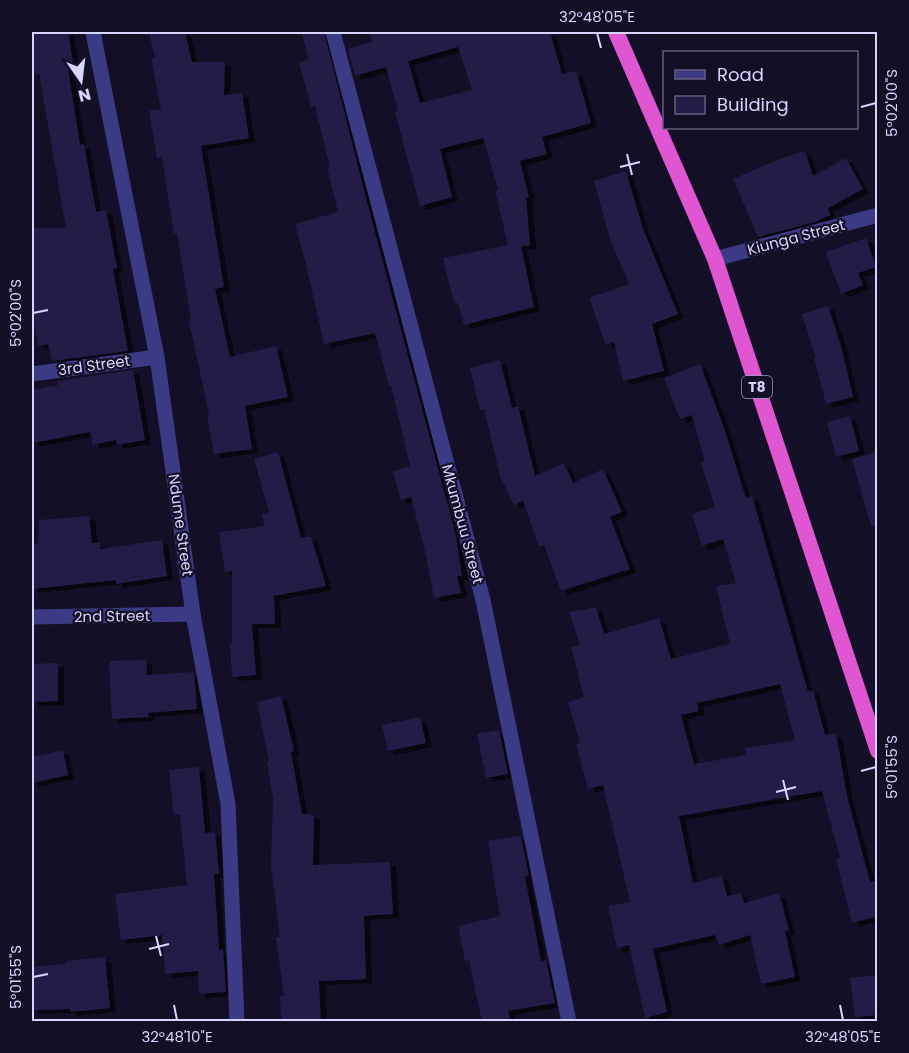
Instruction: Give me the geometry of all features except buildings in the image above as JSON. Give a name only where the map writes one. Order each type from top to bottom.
[{"type":"highway","name":"T8","points":[[616,32],[715,259],[878,751]]},
{"type":"street","name":"Ndume Street","points":[[93,32],[158,357],[193,614],[228,804],[237,1022]]},
{"type":"street","name":"Mkumbuu Street","points":[[333,32],[483,600],[569,1022]]},
{"type":"street","name":"Kiunga Street","points":[[715,259],[878,215]]},
{"type":"street","name":"3rd Street","points":[[32,374],[158,357]]},
{"type":"street","name":"2nd Street","points":[[32,617],[193,614]]}]
